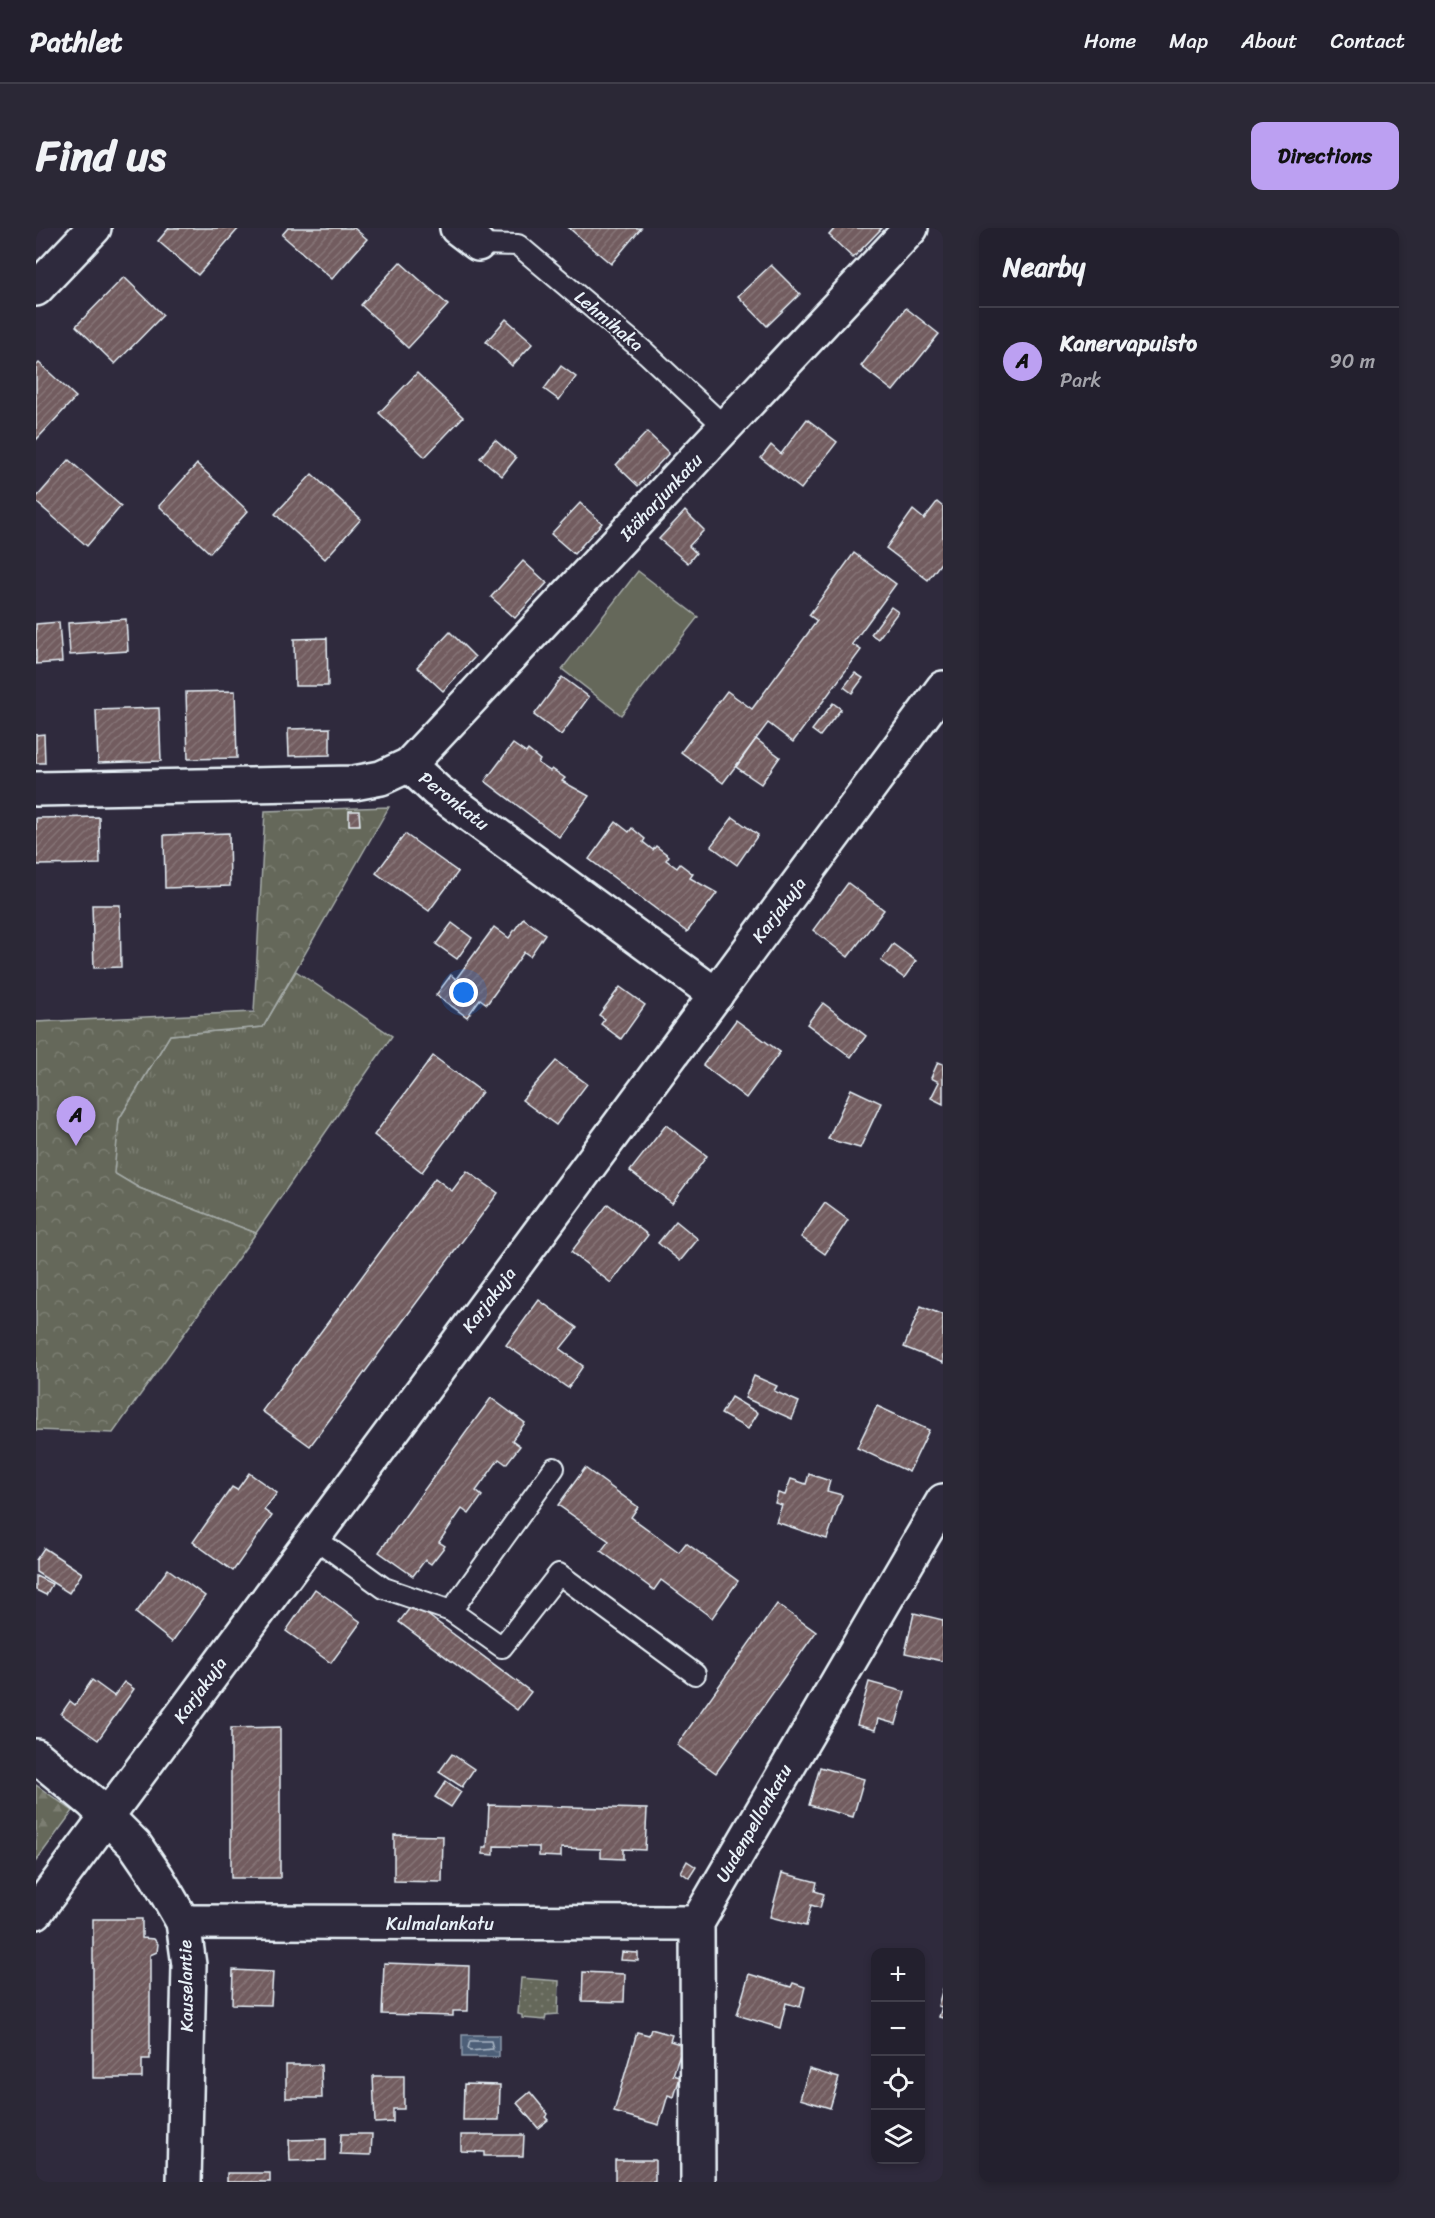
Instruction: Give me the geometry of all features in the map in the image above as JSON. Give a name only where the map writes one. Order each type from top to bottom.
[{"type":"street","points":[[36,290],[94,228]]},
{"type":"street","name":"Itäharjunkatu","points":[[409,765],[911,228]]},
{"type":"street","name":"Karjakuja","points":[[36,1912],[943,688]]},
{"type":"street","name":"Peronkatu","points":[[36,789],[354,783],[381,778],[409,765],[437,791],[716,995]]},
{"type":"street","name":"Uudenpellonkatu","points":[[697,1923],[943,1501]]},
{"type":"street","name":"Kauselantie","points":[[36,1756],[107,1816],[135,1845],[158,1876],[183,1922],[189,1965],[184,2182]]},
{"type":"street","name":"Kulmalankatu","points":[[183,1922],[697,1923]]},
{"type":"street","points":[[697,1923],[698,2182]]},
{"type":"lane","name":"Lehmihaka","points":[[468,236],[518,244],[646,353],[726,428]]},
{"type":"lane","points":[[451,1611],[554,1468]]},
{"type":"lane","points":[[313,1537],[384,1588],[451,1611],[502,1647],[559,1574],[695,1674]]},
{"type":"green space","points":[[638,571],[698,617],[621,715],[562,669]]},
{"type":"green space","points":[[389,807],[263,1027],[170,1035],[119,1119],[114,1173],[139,1188],[256,1233],[113,1433],[36,1430],[36,1022],[254,1012],[265,811]]},
{"type":"green space","points":[[296,971],[392,1036],[256,1233],[139,1188],[113,1173],[119,1119],[170,1035],[263,1027]]},
{"type":"green space","points":[[36,1785],[73,1811],[36,1861]]},
{"type":"green space","points":[[521,1978],[559,1981],[558,2014],[546,2015],[545,2020],[522,2018],[522,2015],[518,2014]]},
{"type":"water","points":[[462,2035],[499,2035],[499,2057],[462,2057]]},
{"type":"building","points":[[169,228],[239,228],[198,275],[158,241]]},
{"type":"building","points":[[288,228],[354,228],[367,239],[332,279],[282,235]]},
{"type":"building","points":[[569,228],[641,228],[611,264]]},
{"type":"building","points":[[835,228],[882,228],[853,258],[829,235]]},
{"type":"building","points":[[400,262],[448,305],[408,348],[361,305]]},
{"type":"building","points":[[771,265],[800,294],[767,326],[738,296]]},
{"type":"building","points":[[124,277],[163,315],[115,364],[76,326]]},
{"type":"building","points":[[906,308],[939,334],[893,391],[861,366]]},
{"type":"building","points":[[506,319],[533,343],[512,366],[486,342]]},
{"type":"building","points":[[39,363],[76,397],[36,440],[36,366]]},
{"type":"building","points":[[561,366],[576,377],[559,400],[544,389]]},
{"type":"building","points":[[417,373],[463,417],[425,457],[379,413]]},
{"type":"building","points":[[807,419],[837,442],[801,489],[761,458],[771,445],[781,454]]},
{"type":"building","points":[[647,432],[669,453],[638,486],[616,465]]},
{"type":"building","points":[[495,440],[516,458],[502,476],[480,458]]},
{"type":"building","points":[[69,460],[121,506],[87,546],[36,502],[36,498]]},
{"type":"building","points":[[197,464],[248,511],[210,553],[159,506]]},
{"type":"building","points":[[312,474],[361,519],[325,559],[275,514]]},
{"type":"building","points":[[937,502],[943,507],[943,560],[928,580],[886,548],[913,510],[924,519]]},
{"type":"building","points":[[580,503],[602,523],[574,554],[551,534]]},
{"type":"building","points":[[685,511],[704,530],[689,546],[696,553],[688,563],[659,539]]},
{"type":"building","points":[[854,553],[896,584],[852,644],[861,650],[793,742],[768,723],[723,783],[681,752],[727,691],[752,709],[817,621],[809,615]]},
{"type":"building","points":[[523,561],[547,583],[515,618],[491,597]]},
{"type":"building","points":[[891,607],[898,612],[878,639],[871,634]]},
{"type":"building","points":[[126,619],[128,651],[70,655],[68,623]]},
{"type":"building","points":[[59,622],[62,662],[36,664],[36,624]]},
{"type":"building","points":[[450,632],[475,657],[443,691],[417,667]]},
{"type":"building","points":[[327,638],[328,686],[295,686],[294,639]]},
{"type":"building","points":[[855,673],[863,678],[852,693],[844,687]]},
{"type":"building","points":[[562,677],[589,697],[561,735],[534,715]]},
{"type":"building","points":[[235,691],[237,758],[188,759],[186,692]]},
{"type":"building","points":[[833,703],[841,709],[820,736],[812,730]]},
{"type":"building","points":[[159,708],[161,761],[98,763],[96,710]]},
{"type":"building","points":[[330,728],[330,755],[289,756],[288,729]]},
{"type":"building","points":[[44,734],[45,763],[36,763],[36,735]]},
{"type":"building","points":[[756,739],[780,757],[761,784],[736,767]]},
{"type":"building","points":[[513,744],[526,753],[528,750],[540,760],[538,763],[550,771],[552,769],[565,778],[562,781],[589,796],[559,837],[485,781]]},
{"type":"building","points":[[349,811],[359,811],[360,825],[349,825]]},
{"type":"building","points":[[99,817],[100,864],[37,865],[36,818]]},
{"type":"building","points":[[733,817],[758,835],[737,865],[711,846]]},
{"type":"building","points":[[616,822],[629,832],[632,828],[645,839],[643,842],[653,850],[656,846],[669,856],[666,860],[677,868],[680,864],[693,874],[690,878],[717,893],[687,932],[589,859]]},
{"type":"building","points":[[229,833],[230,886],[165,888],[164,835]]},
{"type":"building","points":[[405,834],[458,872],[429,911],[376,873]]},
{"type":"building","points":[[848,883],[884,910],[848,957],[813,930]]},
{"type":"building","points":[[92,905],[120,905],[121,967],[94,968]]},
{"type":"building","points":[[523,918],[545,934],[530,956],[524,952],[487,1004],[480,999],[467,1017],[436,995],[451,975],[456,979],[494,927],[509,938]]},
{"type":"building","points":[[452,923],[472,938],[457,959],[436,944]]},
{"type":"building","points":[[893,944],[916,961],[904,978],[881,961]]},
{"type":"building","points":[[620,987],[645,1005],[621,1039],[601,1024],[605,1019],[599,1015]]},
{"type":"building","points":[[823,1003],[866,1036],[851,1057],[807,1024]]},
{"type":"building","points":[[736,1020],[780,1052],[746,1098],[703,1065]]},
{"type":"building","points":[[433,1056],[482,1092],[422,1172],[374,1135]]},
{"type":"building","points":[[556,1061],[587,1084],[556,1125],[522,1100]]},
{"type":"building","points":[[938,1062],[943,1064],[943,1104],[931,1098],[939,1082],[931,1078]]},
{"type":"building","points":[[851,1089],[881,1103],[860,1148],[828,1139]]},
{"type":"building","points":[[666,1125],[707,1156],[672,1203],[630,1171]]},
{"type":"building","points":[[467,1171],[498,1193],[310,1446],[262,1411],[435,1178],[452,1191]]},
{"type":"building","points":[[825,1203],[848,1220],[825,1254],[801,1237]]},
{"type":"building","points":[[608,1204],[648,1235],[611,1283],[571,1252]]},
{"type":"building","points":[[676,1221],[698,1239],[680,1261],[658,1243]]},
{"type":"building","points":[[539,1300],[577,1328],[560,1349],[583,1366],[568,1388],[506,1345]]},
{"type":"building","points":[[921,1306],[943,1315],[943,1363],[904,1347]]},
{"type":"building","points":[[754,1376],[777,1386],[774,1391],[799,1402],[792,1419],[745,1398]]},
{"type":"building","points":[[731,1397],[758,1413],[748,1429],[721,1414]]},
{"type":"building","points":[[491,1398],[525,1423],[512,1440],[520,1446],[506,1464],[499,1459],[476,1491],[482,1496],[469,1514],[462,1509],[439,1542],[445,1546],[431,1564],[425,1560],[413,1576],[379,1552]]},
{"type":"building","points":[[877,1406],[929,1430],[909,1472],[857,1448]]},
{"type":"building","points":[[585,1468],[638,1507],[631,1517],[679,1552],[686,1543],[738,1581],[712,1618],[661,1580],[654,1590],[601,1551],[609,1541],[558,1505]]},
{"type":"building","points":[[249,1473],[277,1493],[264,1510],[272,1516],[233,1571],[193,1542],[232,1487],[237,1490]]},
{"type":"building","points":[[809,1474],[830,1481],[827,1491],[842,1495],[827,1539],[776,1522],[782,1505],[775,1503],[778,1493],[785,1495],[791,1479],[806,1484]]},
{"type":"building","points":[[44,1548],[82,1573],[69,1593],[36,1572],[36,1560]]},
{"type":"building","points":[[168,1569],[205,1596],[172,1642],[136,1613]]},
{"type":"building","points":[[36,1576],[52,1584],[46,1595],[36,1590]]},
{"type":"building","points":[[315,1589],[361,1622],[331,1663],[286,1631]]},
{"type":"building","points":[[413,1604],[531,1692],[517,1710],[399,1622]]},
{"type":"building","points":[[777,1604],[816,1632],[716,1773],[677,1745]]},
{"type":"building","points":[[914,1613],[943,1620],[943,1661],[905,1653]]},
{"type":"building","points":[[92,1680],[114,1696],[124,1682],[134,1689],[98,1740],[61,1714],[70,1701],[75,1705]]},
{"type":"building","points":[[869,1682],[905,1692],[896,1724],[878,1719],[875,1730],[857,1725]]},
{"type":"building","points":[[280,1727],[280,1878],[231,1878],[231,1728]]},
{"type":"building","points":[[452,1754],[474,1769],[462,1787],[439,1772]]},
{"type":"building","points":[[820,1767],[864,1779],[853,1817],[809,1805]]},
{"type":"building","points":[[446,1781],[461,1792],[451,1807],[435,1797]]},
{"type":"building","points":[[489,1805],[647,1809],[645,1850],[623,1849],[623,1859],[601,1858],[601,1849],[561,1848],[561,1857],[539,1856],[539,1847],[494,1846],[494,1855],[483,1854],[483,1847],[487,1847]]},
{"type":"building","points":[[394,1835],[443,1836],[442,1882],[394,1881]]},
{"type":"building","points":[[687,1861],[696,1867],[689,1878],[681,1872]]},
{"type":"building","points":[[782,1873],[817,1882],[815,1891],[824,1894],[820,1908],[811,1905],[806,1926],[770,1917]]},
{"type":"building","points":[[93,1919],[142,1919],[142,1938],[154,1939],[158,1944],[157,1952],[150,1955],[150,2059],[142,2059],[142,2078],[93,2078]]},
{"type":"building","points":[[622,1952],[638,1953],[638,1961],[621,1960]]},
{"type":"building","points":[[384,1963],[469,1966],[468,2011],[453,2011],[453,2016],[382,2014]]},
{"type":"building","points":[[233,1970],[273,1972],[271,2005],[232,2004]]},
{"type":"building","points":[[583,1972],[625,1974],[624,2002],[582,2001]]},
{"type":"building","points":[[749,1974],[791,1987],[793,1983],[805,1987],[800,2007],[786,2003],[780,2028],[737,2015]]},
{"type":"building","points":[[943,1988],[943,2018],[939,2017],[942,2007],[938,2006]]},
{"type":"building","points":[[651,2029],[672,2035],[670,2041],[683,2045],[673,2075],[680,2077],[674,2097],[668,2095],[659,2125],[614,2112],[637,2032],[649,2035]]},
{"type":"building","points":[[286,2065],[321,2065],[322,2098],[286,2098]]},
{"type":"building","points":[[809,2069],[839,2078],[830,2108],[800,2099]]},
{"type":"building","points":[[373,2076],[404,2076],[404,2109],[393,2109],[393,2122],[375,2123]]},
{"type":"building","points":[[464,2084],[500,2085],[499,2120],[463,2120]]},
{"type":"building","points":[[530,2092],[548,2114],[545,2117],[548,2120],[538,2128],[517,2103]]},
{"type":"building","points":[[341,2134],[372,2134],[371,2155],[340,2154]]},
{"type":"building","points":[[461,2135],[524,2135],[523,2156],[484,2156],[484,2152],[461,2151]]},
{"type":"building","points":[[326,2139],[326,2160],[290,2161],[289,2140]]},
{"type":"building","points":[[615,2160],[655,2160],[655,2182],[615,2182]]},
{"type":"building","points":[[227,2173],[270,2173],[270,2182],[227,2182]]},
{"type":"place","name":"Kanervapuisto","points":[[76,1146]]}]
